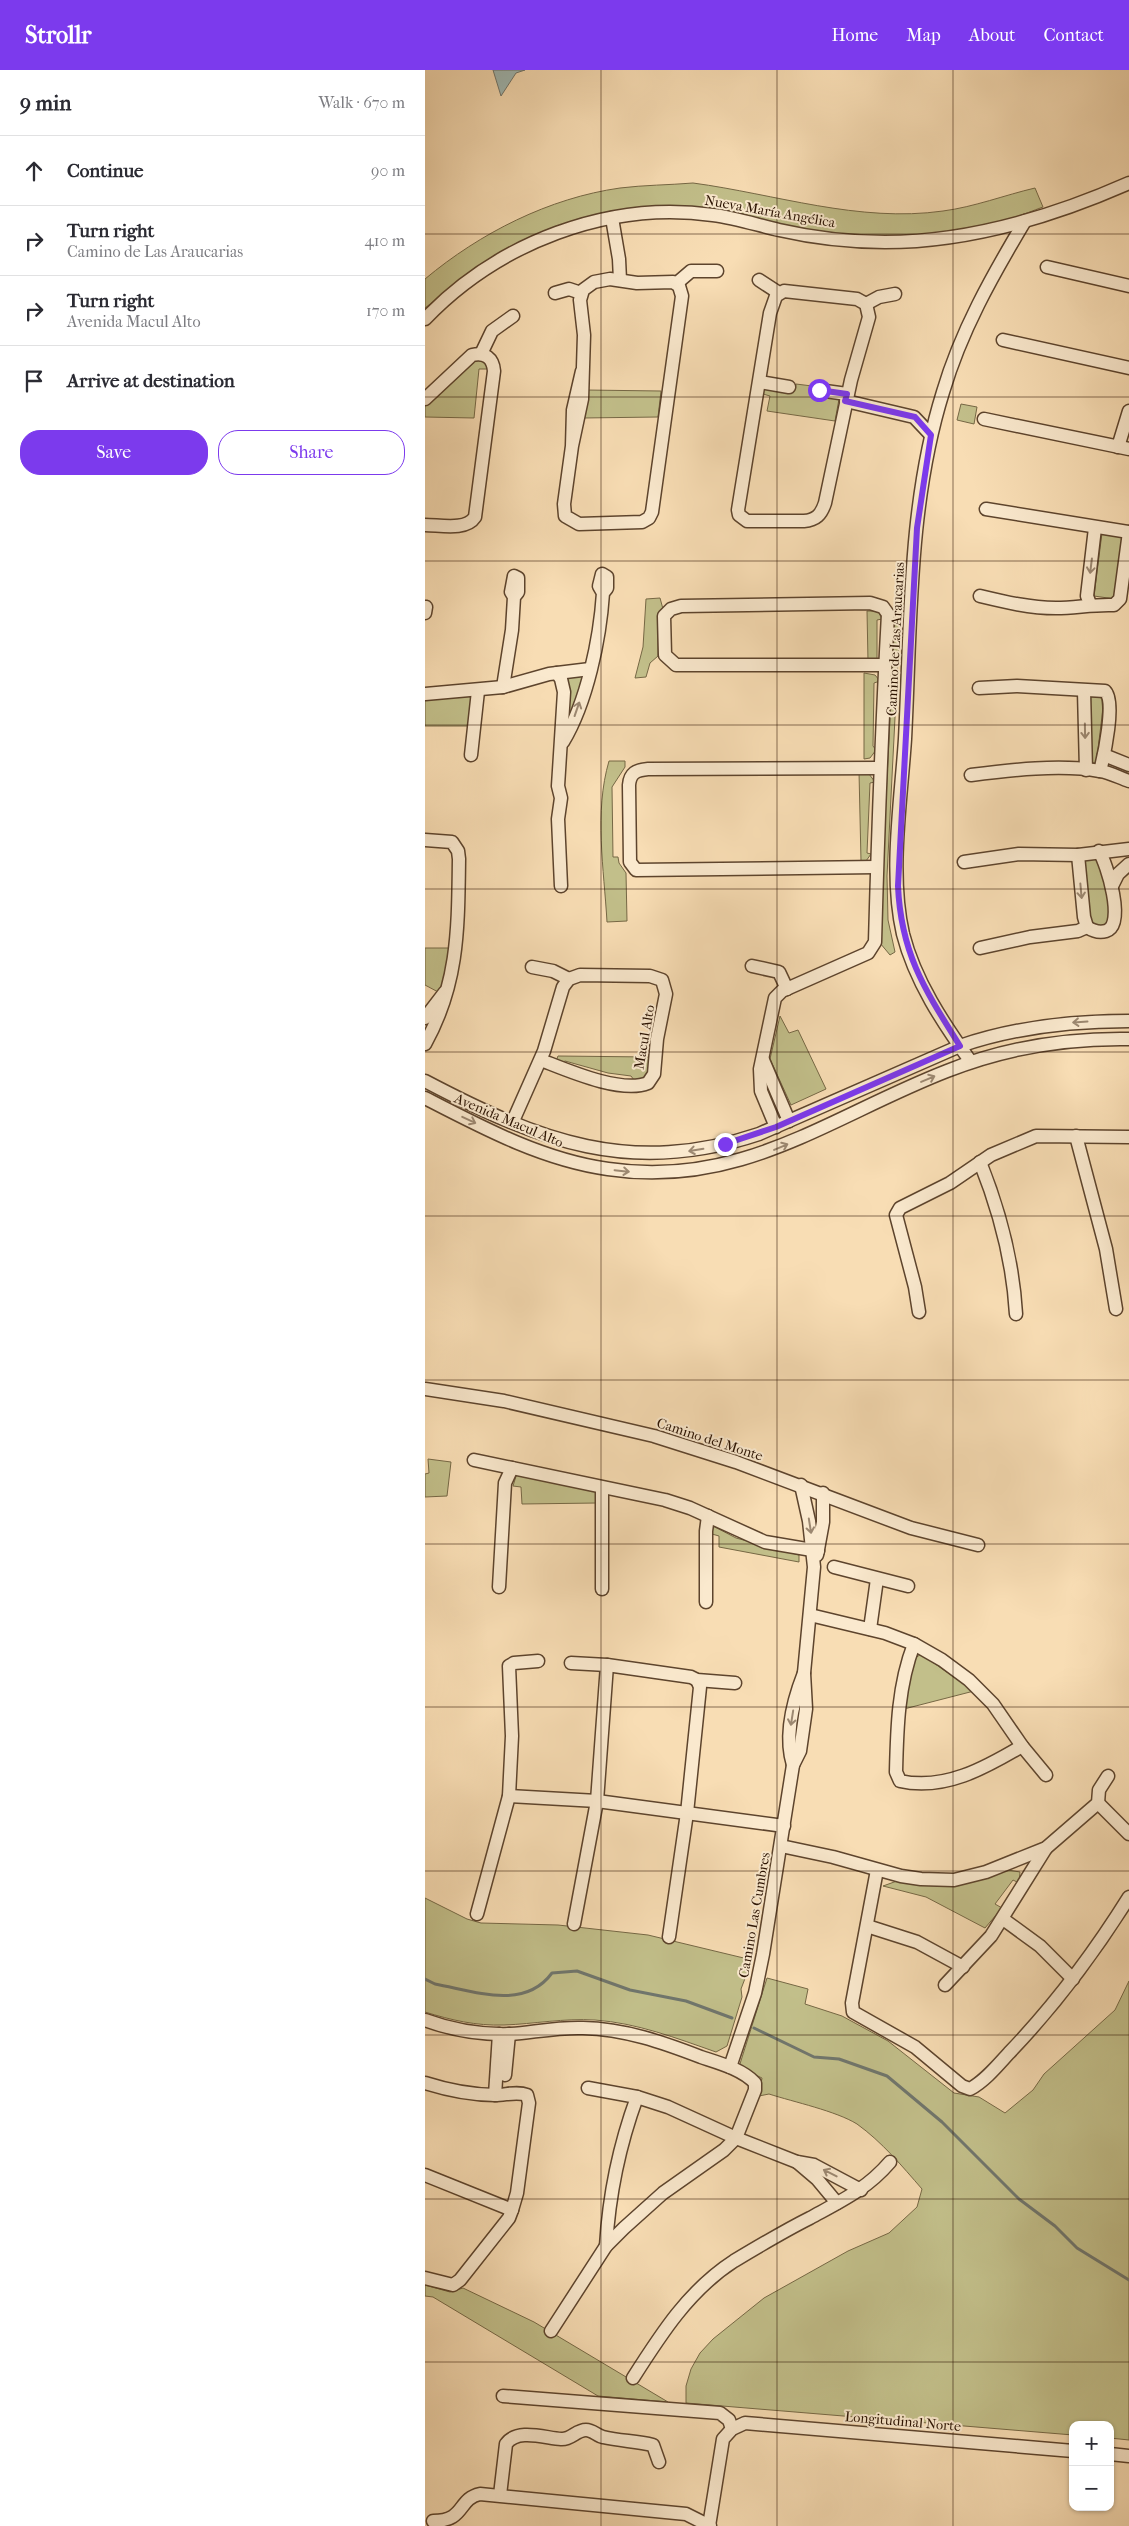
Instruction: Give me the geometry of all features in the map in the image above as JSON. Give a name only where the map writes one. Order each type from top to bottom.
[{"type":"street","name":"Nueva María Angélica","points":[[425,318],[466,282],[511,253],[559,232],[612,218],[651,213],[695,213],[740,220],[819,237],[885,242],[960,236],[1025,221],[1129,183]]},
{"type":"street","points":[[612,218],[620,266],[620,280]]},
{"type":"street","name":"Camino de Las Araucarias","points":[[971,1062],[924,989],[912,962],[901,922],[898,886],[917,528],[931,435],[949,373],[970,320],[1025,221]]},
{"type":"street","points":[[1047,267],[1129,286]]},
{"type":"street","points":[[677,283],[681,288],[682,296],[653,508],[649,518],[636,523],[579,524],[568,520],[564,513],[564,504],[572,446],[573,410],[582,370],[584,344],[581,293],[585,287],[594,282],[620,280],[637,283],[677,283],[691,271],[717,271]]},
{"type":"street","points":[[759,280],[779,293]]},
{"type":"street","points":[[555,292],[569,289],[581,293]]},
{"type":"street","points":[[867,304],[869,317],[846,398],[825,503],[820,514],[811,521],[747,521],[739,515],[738,510],[770,313],[774,300],[779,293],[789,291],[849,298],[867,304],[879,297],[895,294]]},
{"type":"street","points":[[428,391],[468,358],[481,354],[492,331],[513,316]]},
{"type":"street","points":[[1003,340],[1129,368]]},
{"type":"street","points":[[425,526],[463,525],[471,522],[475,517],[494,371],[491,360],[481,354]]},
{"type":"street","points":[[760,382],[789,387]]},
{"type":"street","points":[[819,390],[915,417],[931,435]]},
{"type":"street","points":[[915,417],[937,410]]},
{"type":"street","points":[[984,420],[1123,448],[1129,411]]},
{"type":"street","points":[[980,596],[1033,606],[1057,608],[1090,604],[1114,605],[1120,599],[1129,532],[986,510]]},
{"type":"street","points":[[1090,604],[1087,596],[1095,528]]},
{"type":"street","points":[[561,746],[577,709],[590,669],[598,638],[603,594]]},
{"type":"street","points":[[503,687],[515,597]]},
{"type":"street","points":[[776,1127],[763,1096],[761,1086],[762,1058],[775,998],[787,989],[865,955],[873,949],[879,768],[888,614],[883,606],[877,604],[681,606],[671,609],[665,616],[665,655],[677,665],[885,665]]},
{"type":"street","points":[[425,694],[503,687],[557,672],[590,669]]},
{"type":"street","points":[[557,672],[561,679],[563,692],[558,786],[554,800],[558,819],[561,886]]},
{"type":"street","points":[[979,688],[1017,686],[1084,691],[1100,690],[1109,695],[1104,755],[1100,771]]},
{"type":"street","points":[[471,755],[478,690]]},
{"type":"street","points":[[1084,691],[1086,770]]},
{"type":"street","points":[[1104,755],[1129,765]]},
{"type":"street","points":[[876,867],[636,870],[630,862],[629,785],[633,773],[648,769],[879,768]]},
{"type":"street","points":[[971,775],[1032,769],[1086,770],[1100,771],[1129,781]]},
{"type":"street","points":[[425,840],[448,840],[457,847],[459,855],[458,937],[450,986],[431,1019]]},
{"type":"street","points":[[964,862],[1019,854],[1079,855],[1099,851],[1129,849]]},
{"type":"street","points":[[980,948],[1030,937],[1072,932],[1087,927],[1103,932],[1113,925],[1115,915],[1112,886],[1099,851]]},
{"type":"street","points":[[1079,855],[1084,916],[1087,927]]},
{"type":"street","points":[[1112,886],[1119,874],[1129,864]]},
{"type":"street","points":[[752,966],[779,972],[787,989]]},
{"type":"street","points":[[513,1121],[541,1060],[563,987],[569,979],[553,971],[532,967]]},
{"type":"street","name":"Macul Alto","points":[[541,1060],[585,1076],[615,1083],[640,1086],[648,1083],[653,1077],[666,994],[662,980],[653,976],[640,975],[580,975],[569,979]]},
{"type":"street","points":[[425,1044],[436,1002],[450,986]]},
{"type":"street","points":[[425,995],[436,1002]]},
{"type":"street","points":[[1128,1039],[1123,1029],[1129,1021]]},
{"type":"street","name":"Avenida Macul Alto","points":[[425,1080],[513,1121],[579,1145],[642,1154],[677,1153],[708,1148],[776,1127],[960,1046],[991,1035],[1083,1022],[1129,1021]]},
{"type":"street","name":"Avenida Macul Alto","points":[[425,1098],[527,1147],[567,1161],[629,1172],[672,1172],[715,1167],[769,1151],[924,1080],[971,1062],[1049,1044],[1128,1039]]},
{"type":"street","points":[[762,1058],[789,1121]]},
{"type":"street","points":[[763,1096],[767,1091],[777,1091]]},
{"type":"street","points":[[919,1312],[913,1278],[897,1215],[900,1208],[950,1183],[991,1154],[1036,1136],[1129,1137]]},
{"type":"street","points":[[1076,1136],[1104,1240],[1116,1309]]},
{"type":"street","points":[[980,1162],[1005,1235],[1010,1258],[1016,1314]]},
{"type":"street","name":"Camino del Monte","points":[[425,1389],[495,1399],[634,1430],[695,1448],[801,1485],[911,1528],[978,1545]]},
{"type":"street","points":[[474,1460],[665,1500],[708,1516],[765,1542],[816,1551]]},
{"type":"street","points":[[499,1587],[505,1483],[513,1468]]},
{"type":"street","name":"Camino Las Cumbres","points":[[801,1485],[816,1551]]},
{"type":"street","points":[[602,1488],[602,1589]]},
{"type":"street","name":"Camino Las Cumbres","points":[[730,2067],[755,1993],[781,1846],[793,1765],[789,1753],[790,1731],[796,1693],[804,1673],[816,1551],[823,1522],[823,1494]]},
{"type":"street","points":[[706,1602],[706,1531],[708,1516]]},
{"type":"street","points":[[833,1567],[908,1586]]},
{"type":"street","points":[[871,1629],[877,1578]]},
{"type":"street","points":[[810,1615],[871,1629],[914,1644],[955,1669],[981,1691],[1004,1717],[1022,1746],[1046,1775]]},
{"type":"street","points":[[914,1644],[904,1674],[899,1717],[896,1772],[900,1781],[935,1782],[970,1774],[1022,1746]]},
{"type":"street","points":[[477,1914],[509,1796],[512,1736],[509,1666],[514,1663],[538,1661]]},
{"type":"street","points":[[571,1663],[607,1665],[691,1676],[697,1680],[735,1684]]},
{"type":"street","points":[[574,1924],[597,1801],[607,1665]]},
{"type":"street","points":[[669,1937],[687,1813],[700,1687],[697,1680]]},
{"type":"street","points":[[945,1985],[963,1967],[1003,1919],[1046,1848],[1098,1803],[1099,1790],[1108,1776]]},
{"type":"street","points":[[509,1796],[597,1801],[784,1826]]},
{"type":"street","points":[[1098,1803],[1129,1834]]},
{"type":"street","points":[[781,1846],[833,1856],[877,1870],[921,1879],[954,1880],[1009,1864],[1046,1848]]},
{"type":"street","points":[[1009,1864],[1022,1866],[1026,1876],[1025,1882]]},
{"type":"street","points":[[877,1870],[852,2003],[853,2012],[915,2047],[966,2088],[975,2086],[1002,2061],[1073,1979],[1129,1897]]},
{"type":"street","points":[[1003,1919],[1040,1946],[1073,1979]]},
{"type":"street","points":[[867,1926],[917,1942],[963,1967]]},
{"type":"street","points":[[425,2020],[466,2031],[504,2034],[567,2028],[617,2031],[651,2038],[730,2067],[750,2077],[755,2083],[750,2103],[736,2138],[724,2150],[663,2193],[606,2246],[551,2331]]},
{"type":"street","points":[[499,2095],[504,2034]]},
{"type":"street","points":[[425,2083],[452,2090],[499,2095],[521,2093],[527,2095],[529,2102],[517,2193],[509,2218],[460,2280],[453,2285],[425,2278]]},
{"type":"street","points":[[588,2088],[637,2098],[668,2107],[736,2138],[797,2162],[813,2165],[861,2190]]},
{"type":"street","points":[[606,2246],[615,2172],[637,2098]]},
{"type":"street","points":[[797,2162],[817,2178],[837,2203]]},
{"type":"street","points":[[633,2378],[678,2312],[712,2277],[733,2262],[861,2190],[875,2179],[890,2162]]},
{"type":"street","points":[[425,2175],[512,2210]]},
{"type":"street","points":[[433,2521],[447,2524],[460,2511],[468,2499],[474,2495],[500,2495],[686,2514],[709,2526],[723,2439],[732,2429],[726,2416],[720,2413],[503,2396]]},
{"type":"street","name":"Longitudinal Norte","points":[[732,2429],[745,2423],[1069,2451]]},
{"type":"street","points":[[500,2495],[507,2444],[515,2437],[543,2435],[560,2439],[568,2438],[584,2430],[592,2431],[600,2436],[653,2445],[659,2462]]},
{"type":"street","points":[[1114,2454],[1129,2456]]},
{"type":"shaded area","points":[[693,183],[817,206],[880,213],[912,214],[955,209],[1035,188],[1043,207],[985,226],[926,235],[882,237],[823,234],[757,218],[708,210],[675,207],[626,209],[596,215],[543,233],[495,259],[425,308],[425,279],[469,247],[517,220],[567,200],[593,193],[629,187]]},
{"type":"shaded area","points":[[476,359],[485,361],[488,369],[479,369],[474,418],[425,417],[425,406],[467,364]]},
{"type":"shaded area","points":[[796,384],[812,386],[811,393],[839,399],[835,421],[767,411],[770,396],[763,394],[764,386],[795,390]]},
{"type":"shaded area","points":[[586,390],[661,391],[658,417],[583,418]]},
{"type":"shaded area","points":[[961,404],[977,407],[974,424],[957,420]]},
{"type":"shaded area","points":[[1102,533],[1123,535],[1115,599],[1094,596]]},
{"type":"shaded area","points":[[660,598],[663,609],[658,615],[658,656],[650,663],[646,677],[635,678],[643,647],[646,599]]},
{"type":"shaded area","points":[[896,599],[901,599],[887,876],[888,920],[895,952],[890,955],[880,943]]},
{"type":"shaded area","points":[[867,611],[878,611],[882,619],[877,620],[877,660],[868,661]]},
{"type":"shaded area","points":[[864,673],[875,675],[880,681],[874,683],[873,746],[876,750],[870,758],[864,759]]},
{"type":"shaded area","points":[[580,675],[584,678],[568,726],[567,677]]},
{"type":"shaded area","points":[[467,695],[471,698],[470,726],[425,726],[425,698]]},
{"type":"shaded area","points":[[1096,695],[1104,700],[1096,765],[1090,765],[1089,698]]},
{"type":"shaded area","points":[[609,761],[625,761],[625,767],[612,787],[613,857],[618,857],[619,863],[626,873],[627,921],[607,922],[601,820],[604,780]]},
{"type":"shaded area","points":[[859,772],[869,774],[875,782],[870,783],[867,853],[871,854],[866,861],[861,861]]},
{"type":"shaded area","points":[[1099,858],[1111,915],[1104,927],[1091,924],[1084,862],[1086,859]]},
{"type":"shaded area","points":[[425,948],[452,948],[440,993],[425,985]]},
{"type":"shaded area","points":[[780,1016],[789,1033],[798,1030],[826,1089],[791,1105],[770,1059]]},
{"type":"shaded area","points":[[558,1056],[650,1057],[649,1074],[646,1079],[634,1080],[631,1076],[608,1073],[565,1061],[562,1063],[556,1061]]},
{"type":"shaded area","points":[[428,1459],[451,1462],[447,1496],[425,1497],[425,1474],[429,1473]]},
{"type":"shaded area","points":[[517,1473],[597,1492],[597,1503],[522,1504],[521,1487],[513,1486]]},
{"type":"shaded area","points":[[713,1526],[736,1538],[799,1555],[799,1562],[719,1547],[719,1536],[712,1534]]},
{"type":"shaded area","points":[[921,1654],[974,1691],[904,1709],[914,1659]]},
{"type":"shaded area","points":[[1008,1870],[1020,1872],[1019,1883],[1013,1880],[995,1904],[1002,1908],[985,1928],[926,1897],[883,1886],[897,1881],[993,1876]]},
{"type":"shaded area","points":[[425,1898],[467,1919],[481,1923],[558,1925],[648,1935],[752,1960],[741,1989],[742,1997],[727,2046],[716,2052],[626,2024],[595,2020],[483,2025],[444,2018],[425,2012]]},
{"type":"shaded area","points":[[767,1978],[808,1989],[805,2004],[842,2016],[888,2041],[954,2093],[979,2097],[1005,2113],[1033,2090],[1044,2074],[1115,2010],[1129,1981],[1129,2440],[1114,2438],[1114,2421],[1069,2421],[1069,2435],[686,2403],[686,2386],[691,2369],[700,2353],[713,2339],[764,2298],[848,2251],[889,2233],[917,2207],[922,2189],[883,2146],[857,2124],[827,2111],[769,2094],[759,2096],[762,2078],[739,2067]]},
{"type":"shaded area","points":[[425,2285],[450,2292],[463,2288],[534,2322],[668,2402],[598,2396],[433,2297],[425,2296]]},
{"type":"water","points":[[493,70],[525,70],[516,73],[501,96]]},
{"type":"waterway","points":[[425,1979],[435,1984],[482,1994],[513,1995],[527,1992],[541,1985],[552,1973],[577,1971],[630,1990],[686,2001],[732,2018]]},
{"type":"waterway","points":[[754,2028],[814,2057],[839,2059],[887,2076],[942,2122],[1019,2199],[1055,2226],[1077,2248],[1129,2280]]},
{"type":"route","points":[[725,1144],[776,1127],[960,1046],[924,989],[917,974],[904,935],[899,910],[898,852],[917,528],[924,469],[931,435],[924,424],[915,417],[845,401],[847,394],[819,390]]}]
